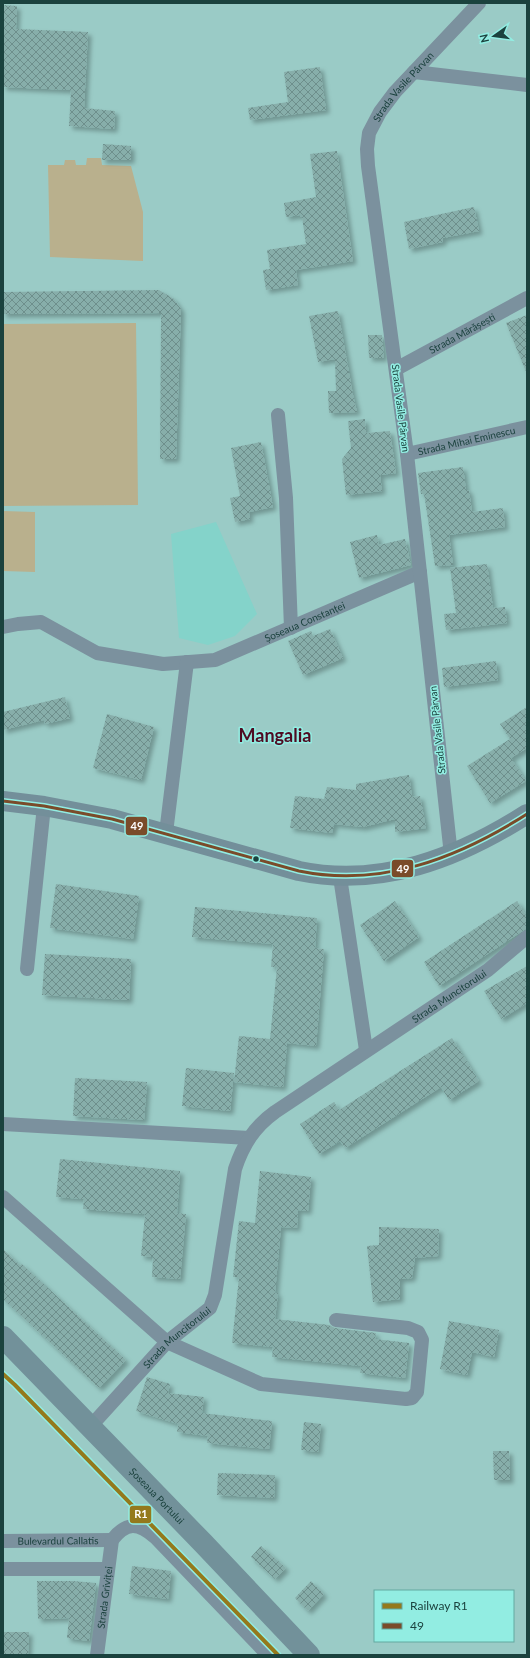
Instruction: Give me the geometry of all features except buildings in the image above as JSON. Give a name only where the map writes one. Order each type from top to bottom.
[{"type":"main road","points":[[3,801],[44,806],[112,819],[299,871],[318,875],[340,877],[363,876],[402,869],[451,855],[495,834],[527,814]]},
{"type":"main road","name":"Șoseaua Portului","points":[[3,1337],[203,1542],[309,1655]]},
{"type":"street","name":"Strada Vasile Pârvan","points":[[451,855],[407,454],[368,166],[367,149],[369,133],[380,112],[395,92],[479,3]]},
{"type":"street","points":[[414,72],[527,85]]},
{"type":"street","name":"Strada Mărășești","points":[[396,369],[527,298]]},
{"type":"street","points":[[278,415],[286,498],[291,628]]},
{"type":"street","name":"Strada Mihai Eminescu","points":[[407,454],[527,427]]},
{"type":"street","name":"Șoseaua Constanței","points":[[3,627],[41,622],[96,653],[163,664],[215,660],[420,572]]},
{"type":"street","points":[[166,833],[188,662]]},
{"type":"street","points":[[27,969],[44,806]]},
{"type":"street","points":[[340,877],[366,1050]]},
{"type":"street","name":"Strada Muncitorului","points":[[90,1427],[167,1342],[210,1308],[215,1295],[235,1169],[240,1154],[249,1138],[266,1119],[366,1050],[488,970],[527,937]]},
{"type":"street","points":[[3,1124],[249,1138]]},
{"type":"street","points":[[3,1197],[167,1342],[261,1384],[406,1399],[412,1398],[417,1392],[422,1340],[418,1332],[408,1328],[336,1320]]},
{"type":"street","points":[[112,1540],[125,1527],[134,1526],[144,1528],[155,1537],[268,1655]]},
{"type":"street","name":"Bulevardul Callatis","points":[[3,1541],[112,1540]]},
{"type":"street","name":"Strada Griviței","points":[[97,1655],[112,1540]]},
{"type":"street","points":[[3,1569],[108,1570]]},
{"type":"shaded area","points":[[87,158],[101,158],[102,165],[131,166],[143,212],[143,261],[50,257],[48,165],[64,165],[65,160],[75,160],[76,165],[86,165]]},
{"type":"shaded area","points":[[136,323],[138,505],[3,506],[3,324]]},
{"type":"shaded area","points":[[3,511],[35,512],[35,572],[3,571]]},
{"type":"shaded area","points":[[216,522],[257,614],[235,636],[208,645],[179,638],[171,534]]},
{"type":"rail line","name":"R1","points":[[3,1374],[278,1655]]},
{"type":"transit line","name":"49","points":[[3,801],[44,806],[112,819],[299,871],[330,875],[360,875],[389,872],[418,865],[446,856],[474,844],[527,814]]},
{"type":"district","name":"Mangalia","points":[[275,735]]}]
